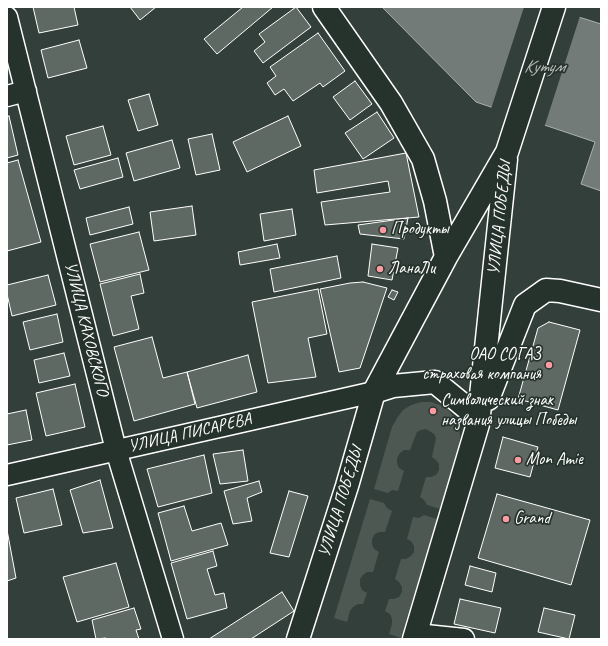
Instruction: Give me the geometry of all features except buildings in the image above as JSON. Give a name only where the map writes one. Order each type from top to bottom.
[{"type":"main road","points":[[324,7],[391,103],[423,159],[435,201],[446,257]]},
{"type":"main road","points":[[507,152],[554,7]]},
{"type":"main road","name":"УЛИЦА ПОБЕДЫ","points":[[298,639],[347,486],[374,392],[446,257],[507,152]]},
{"type":"main road","name":"УЛИЦА ПОБЕДЫ","points":[[415,636],[478,424],[507,152]]},
{"type":"main road","points":[[478,424],[525,305],[546,290],[560,291],[601,300]]},
{"type":"main road","points":[[374,392],[393,386],[435,382],[468,409],[478,424]]},
{"type":"street","name":"УЛИЦА КАХОВСКОГО","points":[[7,17],[116,450],[173,639]]},
{"type":"street","points":[[7,96],[26,91]]},
{"type":"street","name":"УЛИЦА ПИСАРЕВА","points":[[7,475],[374,392]]},
{"type":"street","points":[[415,636],[464,639]]},
{"type":"shaded area","points":[[421,402],[431,402],[448,410],[455,418],[459,427],[459,447],[440,509],[427,505],[420,497],[426,477],[436,475],[439,470],[439,464],[432,457],[436,438],[434,434],[426,429],[417,432],[410,450],[404,450],[397,458],[399,468],[404,471],[398,491],[392,490],[388,493],[374,489],[392,427],[403,410],[411,405]]},
{"type":"shaded area","points":[[370,499],[384,503],[387,508],[392,511],[385,532],[375,534],[372,539],[374,549],[379,552],[373,572],[367,572],[360,579],[362,590],[367,593],[363,604],[358,604],[353,607],[350,611],[347,622],[334,618]]},
{"type":"shaded area","points":[[424,515],[437,519],[401,638],[389,634],[392,619],[390,614],[385,611],[389,599],[399,597],[402,592],[402,587],[395,579],[401,559],[406,559],[414,552],[414,546],[411,541],[407,539],[413,517],[419,518]]},
{"type":"water","name":"Кутум","points":[[382,7],[519,7],[582,18],[601,24],[601,191],[581,184],[595,142],[476,102]]},
{"type":"pier","points":[[524,7],[580,16],[544,128],[491,109]]},
{"type":"place","name":"Продукты","points":[[383,230]]},
{"type":"place","name":"ЛанаЛи","points":[[380,269]]},
{"type":"place","name":"ОАО СОГАЗ страховая компания","points":[[549,365]]},
{"type":"place","name":"Символический знак названия улицы Победы","points":[[433,411]]},
{"type":"place","name":"Mon Amie","points":[[518,460]]},
{"type":"place","name":"Grand","points":[[506,519]]}]
